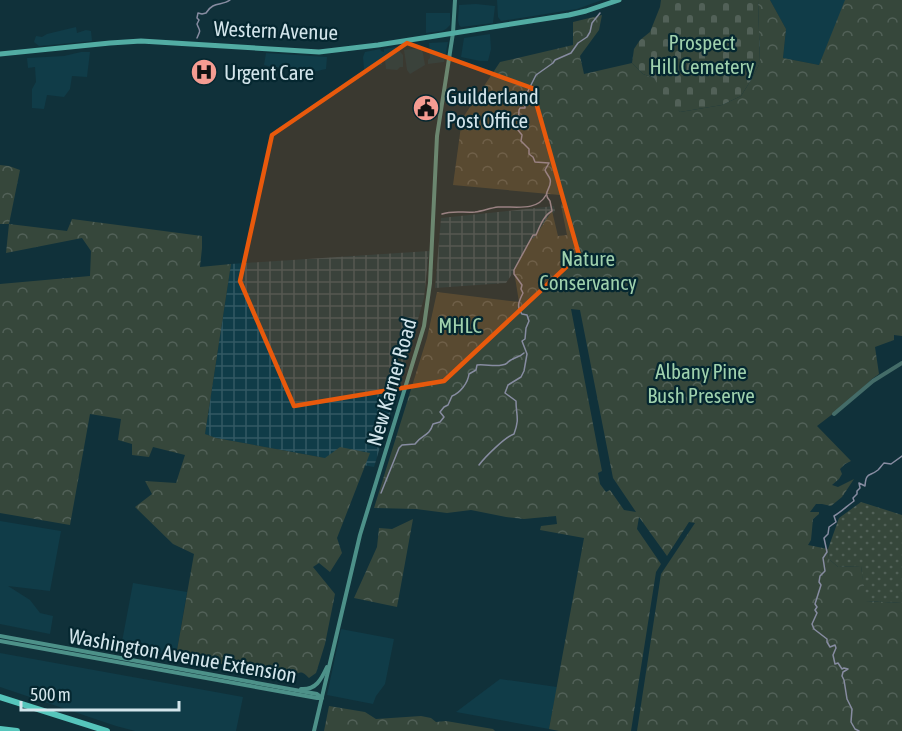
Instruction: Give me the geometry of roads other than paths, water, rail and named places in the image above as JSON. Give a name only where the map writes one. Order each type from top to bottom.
[{"type":"highway","points":[[1,697],[107,731]]},
{"type":"highway","points":[[0,729],[17,731]]},
{"type":"main road","name":"New Karner Road","points":[[314,731],[363,526],[424,326],[430,283],[437,136],[453,33],[455,0]]},
{"type":"main road","name":"Western Avenue","points":[[0,54],[141,41],[319,52],[569,15],[619,0]]},
{"type":"main road","name":"Washington Avenue Extension","points":[[0,639],[317,694],[322,698]]},
{"type":"main road","name":"Washington Avenue Extension","points":[[0,639],[322,698]]},
{"type":"main road","points":[[281,688],[305,690],[315,686],[322,678],[331,658]]},
{"type":"street","points":[[834,414],[873,381],[902,363]]},
{"type":"waterway","points":[[197,38],[200,31],[197,24],[198,13],[206,13],[215,5],[230,0]]},
{"type":"waterway","points":[[479,465],[490,452],[514,434],[516,429],[516,401],[505,393],[508,385],[521,377],[524,371],[527,354],[522,341],[525,339],[529,321],[527,315],[522,314],[519,309],[519,301],[523,293],[522,285],[514,274],[514,270],[533,235],[536,235],[544,218],[552,211],[547,195],[550,179],[545,170],[549,163],[535,162],[529,154],[529,149],[521,141],[522,135],[518,130],[519,110],[525,108],[525,97],[536,75],[555,60],[571,53],[578,43],[587,37],[592,23],[600,13]]},
{"type":"waterway","points":[[442,214],[475,212],[498,207],[531,206],[537,204],[546,195]]},
{"type":"waterway","points":[[381,493],[399,448],[402,445],[415,444],[433,424],[440,422],[444,417],[440,412],[448,405],[452,396],[463,387],[469,374],[476,370],[477,365],[504,365],[524,353]]},
{"type":"waterway","points":[[859,731],[851,722],[852,709],[847,699],[842,676],[843,672],[848,669],[842,669],[838,663],[835,664],[833,655],[835,645],[830,647],[827,639],[814,629],[812,624],[817,613],[815,604],[821,585],[820,576],[825,571],[823,558],[827,552],[824,538],[828,534],[829,527],[836,522],[834,516],[854,501],[853,498],[860,488],[859,483],[865,486],[868,475],[878,470],[884,463],[891,464],[902,456]]},
{"type":"place","name":"Urgent Care","points":[[204,72]]},
{"type":"place","name":"Guilderland Post Office","points":[[426,108]]},
{"type":"park label","name":"Prospect Hill Cemetery","points":[[702,54]]},
{"type":"park label","name":"Nature Conservancy","points":[[588,270]]},
{"type":"park label","name":"MHLC","points":[[460,325]]},
{"type":"park label","name":"Albany Pine Bush Preserve","points":[[701,383]]}]
